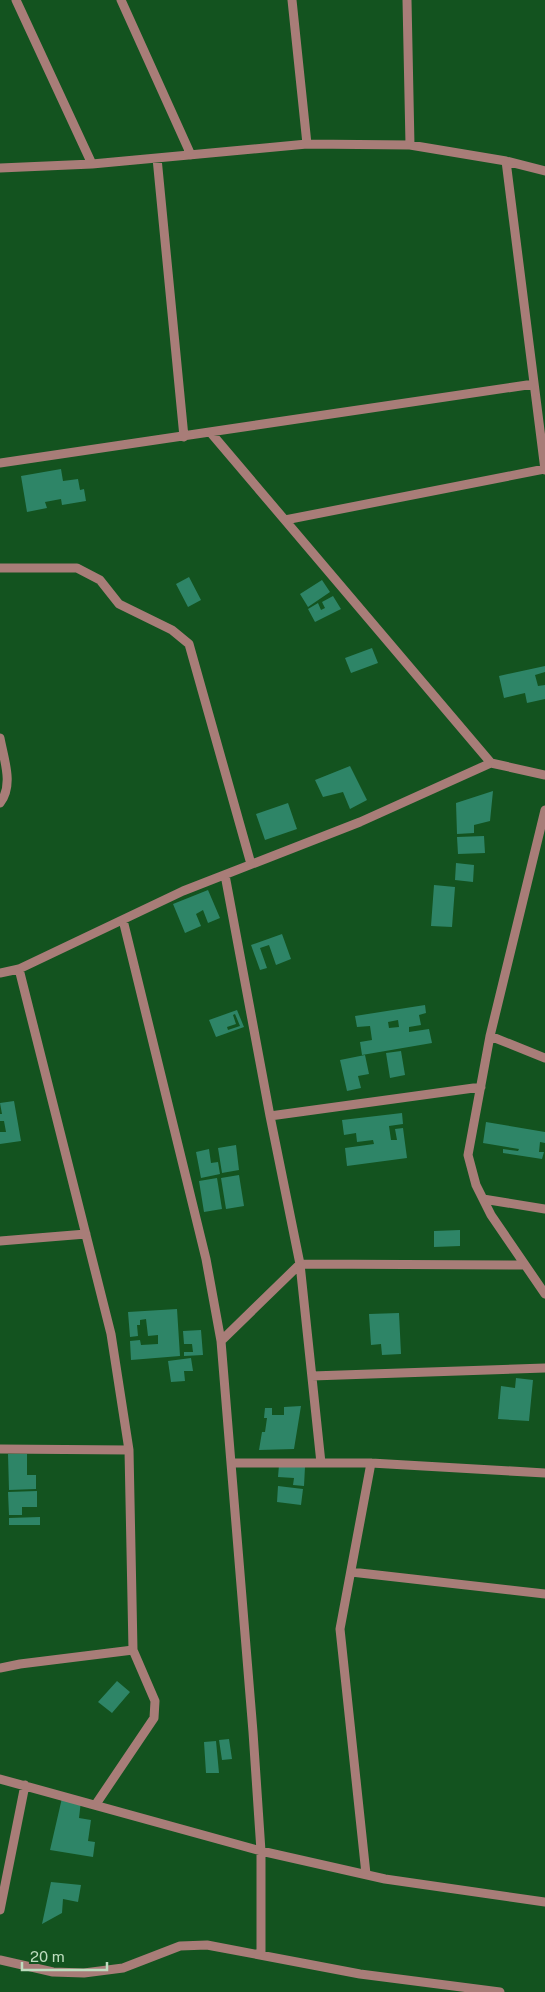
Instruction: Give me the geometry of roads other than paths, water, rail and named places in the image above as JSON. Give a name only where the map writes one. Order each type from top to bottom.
[{"type":"street","points":[[16,0],[92,164]]},
{"type":"street","points":[[121,0],[191,155]]},
{"type":"street","points":[[292,0],[308,144]]},
{"type":"street","points":[[407,0],[410,145]]},
{"type":"street","points":[[0,168],[92,164],[308,144],[410,145],[506,161],[545,171]]},
{"type":"street","points":[[157,158],[184,437]]},
{"type":"street","points":[[285,520],[545,469],[506,161]]},
{"type":"street","points":[[0,463],[534,384]]},
{"type":"street","points":[[211,433],[491,763]]},
{"type":"street","points":[[0,568],[77,568],[100,580],[119,604],[172,630],[189,644],[252,864]]},
{"type":"street","points":[[0,738],[8,785],[6,794],[0,803]]},
{"type":"street","points":[[0,974],[19,969],[182,891],[360,822],[491,763],[545,775]]},
{"type":"street","points":[[545,810],[490,1036],[468,1155],[476,1185],[483,1199],[545,1294]]},
{"type":"street","points":[[225,875],[300,1264],[321,1463]]},
{"type":"street","points":[[124,920],[206,1259],[221,1341],[261,1851],[261,1955]]},
{"type":"street","points":[[19,969],[111,1334],[129,1450],[133,1650],[155,1701],[154,1718],[96,1804]]},
{"type":"street","points":[[490,1036],[545,1058]]},
{"type":"street","points":[[270,1116],[481,1087]]},
{"type":"street","points":[[483,1199],[545,1209]]},
{"type":"street","points":[[0,1240],[86,1234]]},
{"type":"street","points":[[221,1341],[300,1264],[525,1265]]},
{"type":"street","points":[[312,1376],[545,1368]]},
{"type":"street","points":[[0,1449],[129,1450]]},
{"type":"street","points":[[231,1463],[371,1462],[545,1473]]},
{"type":"street","points":[[366,1874],[340,1629],[371,1462]]},
{"type":"street","points":[[351,1572],[545,1594]]},
{"type":"street","points":[[0,1668],[133,1650]]},
{"type":"street","points":[[0,1779],[261,1851],[385,1879],[545,1902]]},
{"type":"street","points":[[0,1910],[25,1785]]},
{"type":"street","points":[[0,1960],[53,1972],[84,1973],[123,1968],[180,1946],[207,1945],[360,1974],[500,1992]]}]
